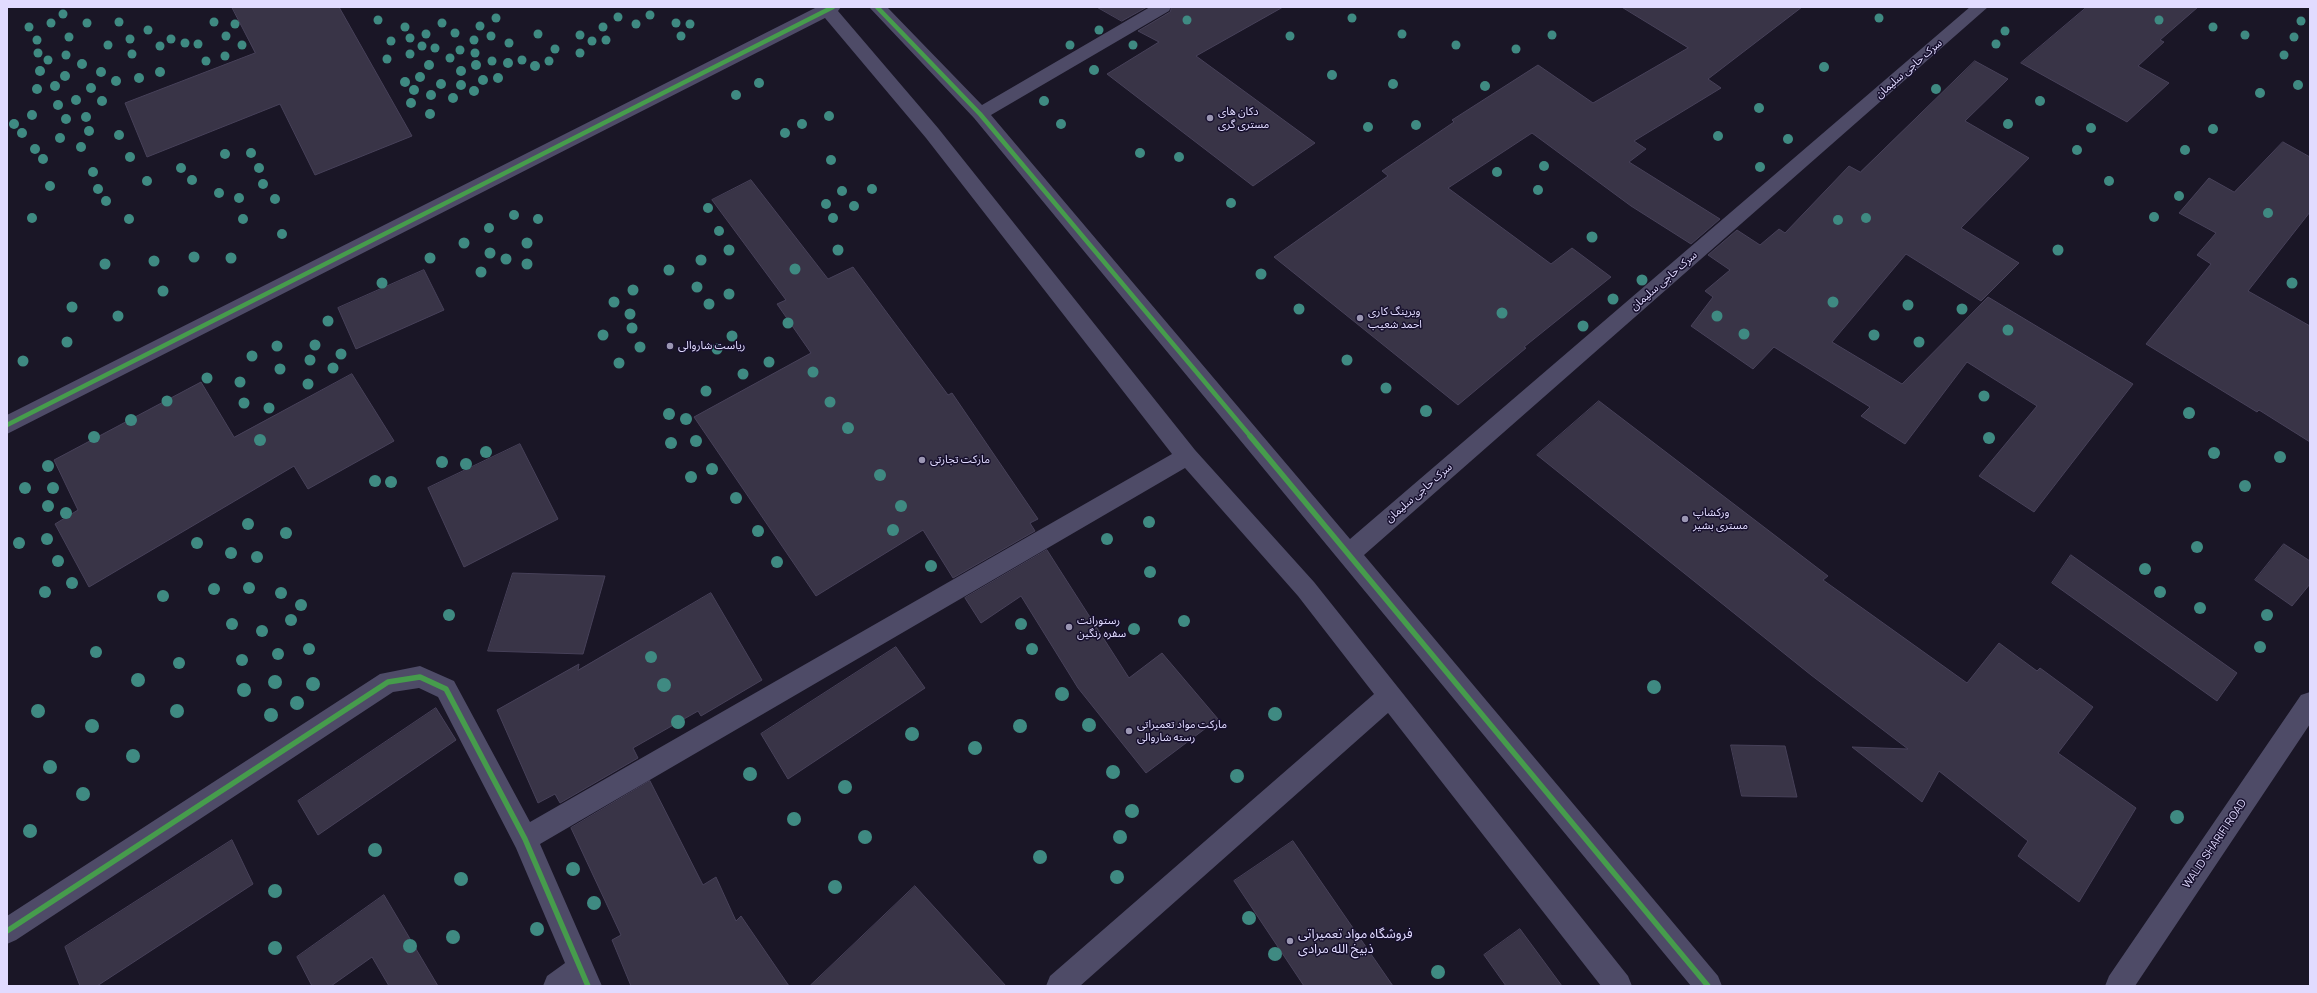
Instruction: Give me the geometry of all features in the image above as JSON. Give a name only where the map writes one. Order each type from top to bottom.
[{"type":"street","points":[[877,7],[980,114],[1595,848],[1708,986]]},
{"type":"street","points":[[980,114],[1163,7]]},
{"type":"street","name":"سرک حاجی سلیمان","points":[[1348,555],[1980,7]]},
{"type":"street","points":[[7,425],[828,8],[932,133],[1187,456],[1306,589],[1618,986]]},
{"type":"street","points":[[525,839],[1187,456]]},
{"type":"street","points":[[7,931],[388,682],[420,677],[446,688],[525,839],[585,977],[557,986]]},
{"type":"street","points":[[1060,986],[1391,696]]},
{"type":"street","name":"WALID SHARIFI ROAD","points":[[2119,986],[2310,703]]},
{"type":"building","points":[[232,7],[339,7],[412,136],[315,175],[280,104],[147,157],[125,103],[255,53]]},
{"type":"building","points":[[1097,7],[1147,7],[1122,21]]},
{"type":"building","points":[[1172,7],[1283,7],[1196,56],[1315,143],[1253,186],[1107,74],[1159,42],[1138,31],[1170,12]]},
{"type":"building","points":[[1622,7],[1802,7],[1708,79],[1721,88],[1634,141],[1646,149],[1629,162],[1720,219],[1691,244],[1631,206],[1532,133],[1448,188],[1551,264],[1572,248],[1611,277],[1524,347],[1526,348],[1458,405],[1274,257],[1388,176],[1382,171],[1454,122],[1452,120],[1538,65],[1593,103],[1688,48]]},
{"type":"building","points":[[2087,7],[2198,7],[2160,40],[2164,42],[2138,66],[2169,83],[2127,122],[2021,63]]},
{"type":"building","points":[[1975,61],[2008,79],[1965,121],[2029,158],[1961,228],[2019,263],[1981,301],[1906,254],[1832,342],[1902,384],[1988,297],[2133,384],[2034,512],[1979,476],[2037,406],[1967,362],[1905,444],[1861,416],[1870,407],[1774,347],[1753,369],[1691,326],[1713,297],[1705,291],[1730,270],[1708,255],[1737,230],[1760,245],[1779,229],[1785,233],[1849,166],[1860,172]]},
{"type":"building","points":[[2283,142],[2310,157],[2310,212],[2248,291],[2310,326],[2310,442],[2259,410],[2257,412],[2146,344],[2211,264],[2197,255],[2216,233],[2179,213],[2209,178],[2234,192]]},
{"type":"building","points":[[751,180],[828,279],[853,267],[948,395],[952,393],[1038,519],[1030,523],[1035,531],[953,578],[923,530],[816,596],[694,417],[811,353],[777,304],[786,300],[712,200]]},
{"type":"building","points":[[424,270],[444,310],[356,349],[338,308]]},
{"type":"building","points":[[352,374],[394,441],[308,489],[294,466],[89,587],[55,524],[78,510],[54,460],[201,382],[234,437]]},
{"type":"building","points":[[1599,401],[1828,576],[1823,580],[1967,683],[1999,643],[2037,671],[2040,668],[2093,707],[2058,753],[2136,808],[2079,902],[2018,856],[2028,841],[1939,771],[1922,802],[1852,747],[1908,749],[1811,675],[1537,455]]},
{"type":"building","points":[[520,444],[558,519],[464,567],[428,488]]},
{"type":"building","points":[[2284,544],[2310,561],[2310,584],[2292,606],[2255,580]]},
{"type":"building","points":[[1047,550],[1129,678],[1162,653],[1218,719],[1146,773],[1078,688],[1021,596],[981,623],[965,598]]},
{"type":"building","points":[[2071,555],[2237,673],[2217,701],[2052,583]]},
{"type":"building","points":[[513,573],[605,576],[583,654],[488,651]]},
{"type":"building","points":[[711,593],[762,680],[701,716],[698,711],[633,748],[638,758],[560,803],[555,794],[538,803],[497,710],[579,664],[578,670]]},
{"type":"building","points":[[896,647],[925,688],[788,779],[761,734]]},
{"type":"building","points":[[436,708],[456,740],[318,835],[298,801]]},
{"type":"building","points":[[1731,745],[1785,746],[1797,797],[1742,796]]},
{"type":"building","points":[[650,781],[703,885],[716,877],[736,921],[741,916],[789,986],[631,986],[612,940],[621,935],[571,828]]},
{"type":"building","points":[[232,840],[253,884],[97,986],[80,986],[65,947]]},
{"type":"building","points":[[1293,841],[1393,986],[1304,986],[1234,881]]},
{"type":"building","points":[[915,886],[1006,986],[810,986]]},
{"type":"building","points":[[384,895],[438,986],[389,986],[372,957],[331,986],[312,986],[297,957]]},
{"type":"building","points":[[1520,929],[1562,986],[1506,986],[1484,955]]},
{"type":"cycle path","points":[[7,425],[833,7]]},
{"type":"cycle path","points":[[877,7],[980,114],[1595,848],[1708,986]]},
{"type":"cycle path","points":[[7,931],[388,682],[420,677],[446,689],[525,839],[588,986]]},
{"type":"place","name":"دکان های مستری گری","points":[[1210,118]]},
{"type":"place","name":"ویرینگ کاری احمد شعیب","points":[[1360,318]]},
{"type":"place","name":"ریاست شاروالی","points":[[670,346]]},
{"type":"place","name":"مارکت تجارتی","points":[[922,460]]},
{"type":"place","name":"ورکشاپ مستری بشیر","points":[[1685,519]]},
{"type":"place","name":"رستورانت سفره رنگین","points":[[1069,627]]},
{"type":"place","name":"مارکت مواد تعمیراتی رسته شاروالی","points":[[1129,731]]},
{"type":"place","name":"فروشگاه مواد تعمیراتی ذبیخ الله مرادی","points":[[1290,941]]}]
